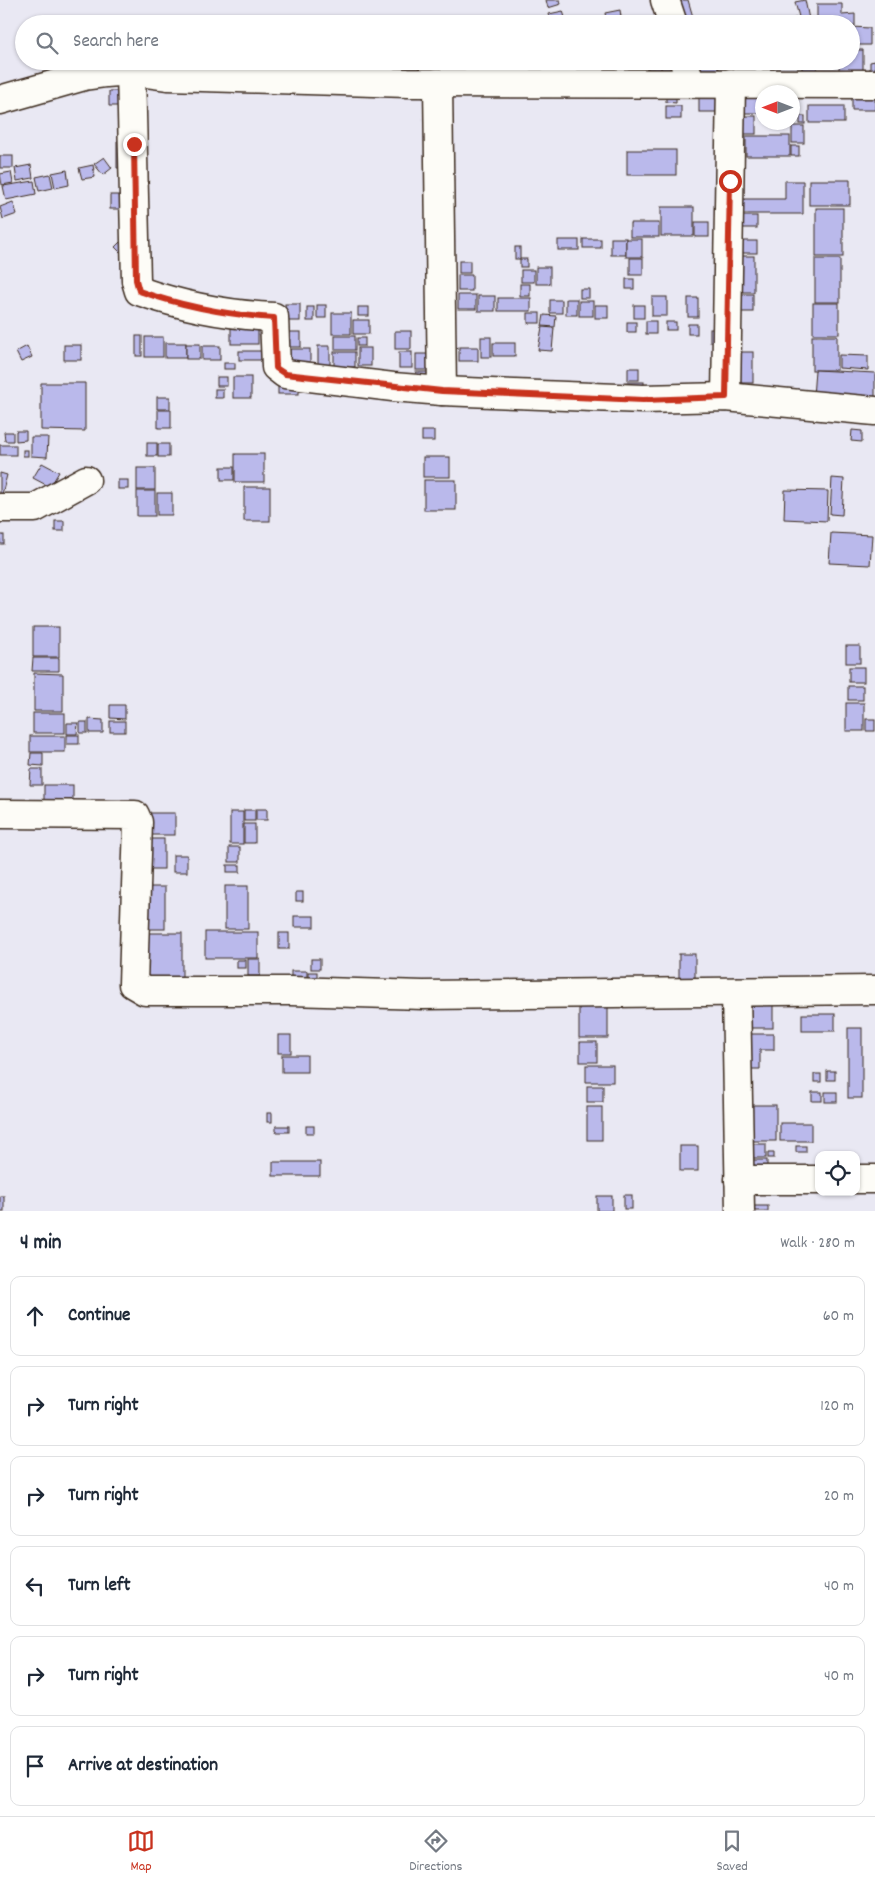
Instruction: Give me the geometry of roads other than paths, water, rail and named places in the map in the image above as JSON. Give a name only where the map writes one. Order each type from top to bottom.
[{"type":"street","points":[[665,0],[670,15]]},
{"type":"street","points":[[131,72],[136,280],[139,291],[164,300],[250,316],[274,318],[276,368],[285,374],[442,391],[643,400],[726,397],[875,411]]},
{"type":"street","points":[[0,100],[84,76],[131,72],[167,76],[438,83],[687,72],[731,83],[875,84]]},
{"type":"street","points":[[438,83],[442,391]]},
{"type":"street","points":[[726,397],[731,83]]},
{"type":"street","points":[[0,508],[35,508],[86,480]]},
{"type":"street","points":[[0,814],[135,815],[138,822],[133,984],[146,992],[290,991],[423,995],[875,990]]},
{"type":"street","points":[[736,992],[740,1211]]},
{"type":"street","points":[[860,1180],[875,1179]]},
{"type":"street","points":[[739,1180],[815,1180]]}]
